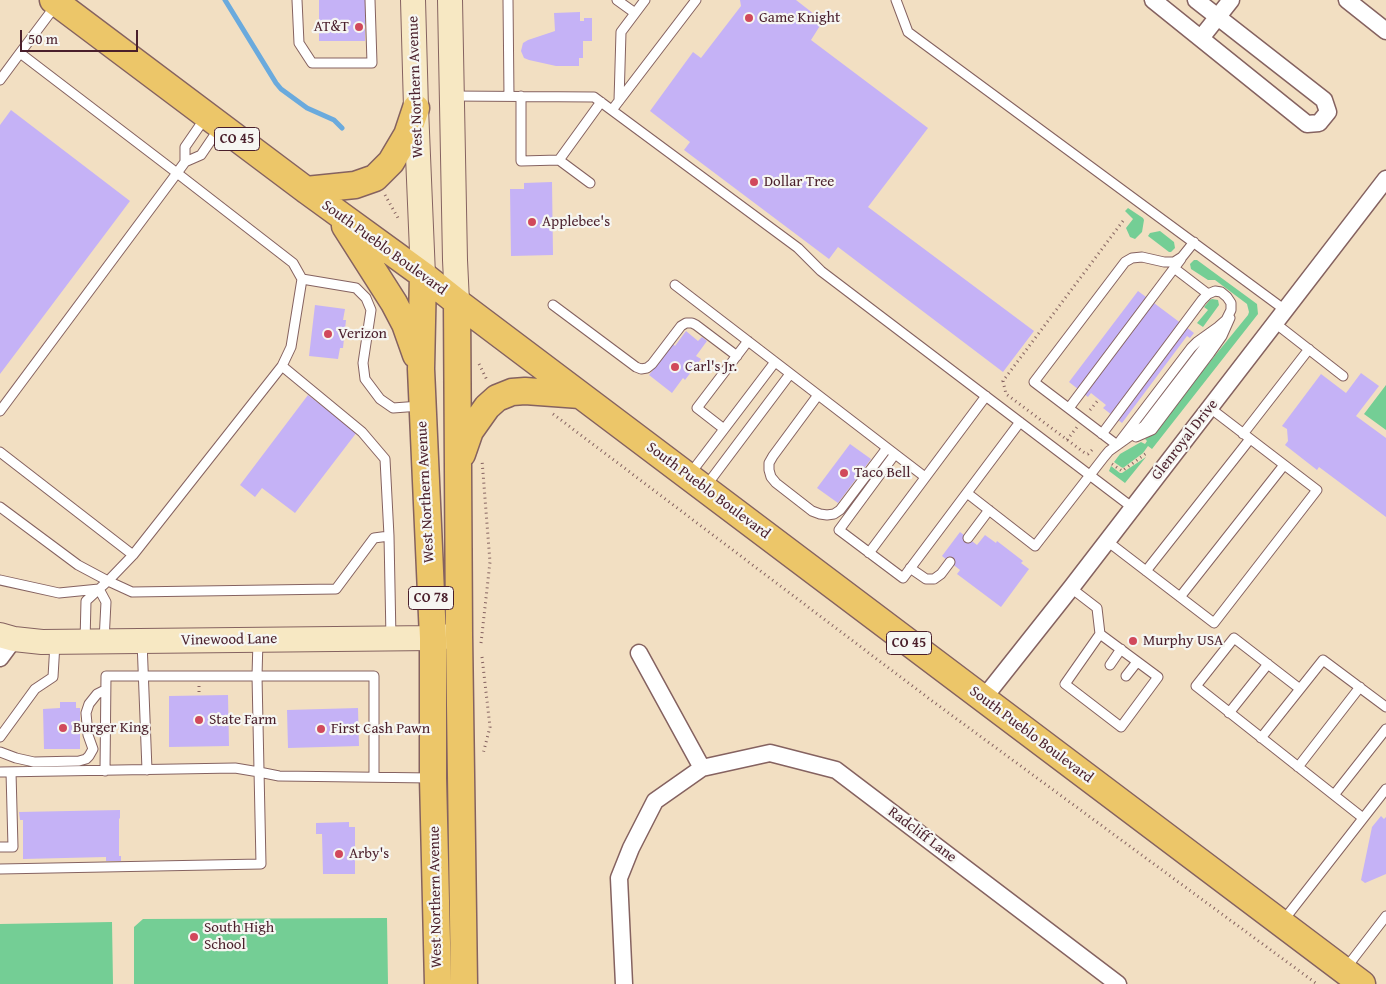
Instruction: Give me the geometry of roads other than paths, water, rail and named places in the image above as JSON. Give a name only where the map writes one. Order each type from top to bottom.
[{"type":"main road","name":"West Northern Avenue","points":[[413,0],[423,275],[422,406],[433,638],[438,984]]},
{"type":"main road","name":"West Northern Avenue","points":[[450,0],[457,302],[470,462],[459,635],[464,984]]},
{"type":"main road","name":"South Pueblo Boulevard","points":[[55,2],[423,275],[1353,977]]},
{"type":"main road","points":[[306,190],[355,185],[375,178],[391,162],[407,135],[416,108]]},
{"type":"main road","points":[[339,214],[394,303],[405,324],[421,368]]},
{"type":"main road","points":[[470,462],[470,431],[487,407],[497,398],[512,392],[525,391],[580,395]]},
{"type":"main road","name":"Vinewood Lane","points":[[5,644],[433,638],[459,635]]},
{"type":"street","points":[[1153,0],[1307,124],[1320,123],[1328,112],[1324,100],[1196,0]]},
{"type":"street","points":[[1200,38],[1231,0]]},
{"type":"street","points":[[1347,0],[1386,31]]},
{"type":"street","name":"Glenroyal Drive","points":[[983,699],[1386,180]]},
{"type":"street","points":[[639,653],[702,768]]},
{"type":"street","name":"Radcliff Lane","points":[[624,984],[619,878],[631,848],[655,801],[702,768],[770,753],[836,770],[1118,984]]},
{"type":"lane","points":[[297,0],[299,42],[312,63],[372,63],[370,0]]},
{"type":"lane","points":[[508,0],[509,96]]},
{"type":"lane","points":[[617,0],[635,13]]},
{"type":"lane","points":[[619,101],[621,32],[645,0]]},
{"type":"lane","points":[[612,110],[696,0]]},
{"type":"lane","points":[[896,0],[908,32],[1285,310]]},
{"type":"lane","points":[[0,80],[55,2]]},
{"type":"lane","points":[[20,53],[293,263],[302,279],[291,347],[282,366],[133,555],[108,582],[86,601],[95,642]]},
{"type":"lane","points":[[451,96],[594,97],[798,248],[822,271],[1133,508]]},
{"type":"lane","points":[[521,96],[520,160],[559,160],[590,183]]},
{"type":"lane","points":[[559,160],[601,102]]},
{"type":"lane","points":[[185,162],[185,147],[214,121]]},
{"type":"lane","points":[[0,411],[185,162],[201,155],[214,121]]},
{"type":"lane","points":[[1069,408],[1194,242]]},
{"type":"lane","points":[[1117,445],[1034,382],[1125,262],[1132,258],[1142,257],[1164,262],[1174,262],[1182,257]]},
{"type":"lane","points":[[1174,268],[1208,294]]},
{"type":"lane","points":[[302,279],[356,288],[366,298],[371,310],[363,363],[365,380],[380,399],[393,408],[422,406]]},
{"type":"lane","points":[[675,285],[925,478]]},
{"type":"lane","points":[[1102,434],[1202,300],[1208,294],[1215,291],[1221,292],[1231,303],[1229,322],[1222,336],[1152,430],[1117,445]]},
{"type":"lane","points":[[553,305],[636,367],[642,369],[652,364],[681,326],[686,323],[696,325],[736,356]]},
{"type":"lane","points":[[966,493],[1035,546],[1104,457],[1117,445],[1191,348],[1226,320],[1231,310]]},
{"type":"lane","points":[[1275,323],[1343,376]]},
{"type":"lane","points":[[724,429],[697,408],[748,341]]},
{"type":"lane","points":[[1146,571],[1247,436],[1309,349]]},
{"type":"lane","points":[[696,482],[724,429],[774,362]]},
{"type":"lane","points":[[282,366],[362,432],[385,459],[391,638]]},
{"type":"lane","points":[[696,482],[790,374]]},
{"type":"lane","points":[[818,396],[773,456],[769,470],[776,484],[812,511],[827,515],[834,514],[840,510],[887,448]]},
{"type":"lane","points":[[869,553],[986,396]]},
{"type":"lane","points":[[1107,541],[1214,623],[1317,490],[1210,408]]},
{"type":"lane","points":[[895,454],[838,530],[903,578],[1020,422]]},
{"type":"lane","points":[[0,452],[133,555]]},
{"type":"lane","points":[[1180,597],[1284,464]]},
{"type":"lane","points":[[0,507],[78,565],[108,582],[132,592],[336,589],[374,538],[389,536]]},
{"type":"lane","points":[[968,538],[989,510]]},
{"type":"lane","points":[[910,568],[926,579],[934,579],[941,574],[950,562]]},
{"type":"lane","points":[[0,580],[59,593],[99,589]]},
{"type":"lane","points":[[1071,588],[1097,608],[1100,634],[1065,684],[1088,695],[1101,711],[1121,726],[1158,677],[1100,634]]},
{"type":"lane","points":[[95,642],[106,602],[99,589]]},
{"type":"lane","points":[[1300,689],[1234,638],[1196,686],[1363,818]]},
{"type":"lane","points":[[0,869],[261,864],[258,639]]},
{"type":"lane","points":[[142,641],[147,770]]},
{"type":"lane","points":[[0,737],[35,689],[54,676],[55,642]]},
{"type":"lane","points":[[1110,664],[1121,649]]},
{"type":"lane","points":[[1261,738],[1323,660],[1386,707]]},
{"type":"lane","points":[[1126,676],[1137,662]]},
{"type":"lane","points":[[1229,713],[1268,664]]},
{"type":"lane","points":[[105,771],[106,676],[374,676],[374,777]]},
{"type":"lane","points":[[1298,767],[1360,687]]},
{"type":"lane","points":[[0,752],[34,762],[79,761],[86,759],[92,749],[88,735],[86,713],[89,704],[97,694],[105,690]]},
{"type":"lane","points":[[1101,711],[1107,703]]},
{"type":"lane","points":[[1334,795],[1386,729]]},
{"type":"lane","points":[[0,772],[235,768],[278,776],[434,778]]},
{"type":"lane","points":[[0,847],[13,847],[11,772]]},
{"type":"lane","points":[[1281,924],[1386,789]]},
{"type":"lane","points":[[1353,977],[1386,916]]},
{"type":"waterway","points":[[225,0],[281,89],[307,108],[334,120],[342,128]]},
{"type":"place","name":"Game Knight","points":[[749,18]]},
{"type":"place","name":"AT&T","points":[[359,27]]},
{"type":"place","name":"Dollar Tree","points":[[754,182]]},
{"type":"place","name":"Applebee's","points":[[532,222]]},
{"type":"place","name":"Verizon","points":[[328,334]]},
{"type":"place","name":"Carl's Jr.","points":[[675,367]]},
{"type":"place","name":"Taco Bell","points":[[844,473]]},
{"type":"place","name":"Murphy USA","points":[[1133,641]]},
{"type":"place","name":"State Farm","points":[[199,720]]},
{"type":"place","name":"Burger King","points":[[63,728]]},
{"type":"place","name":"First Cash Pawn","points":[[321,729]]},
{"type":"place","name":"Arby's","points":[[339,854]]},
{"type":"place","name":"South High School","points":[[194,937]]}]
